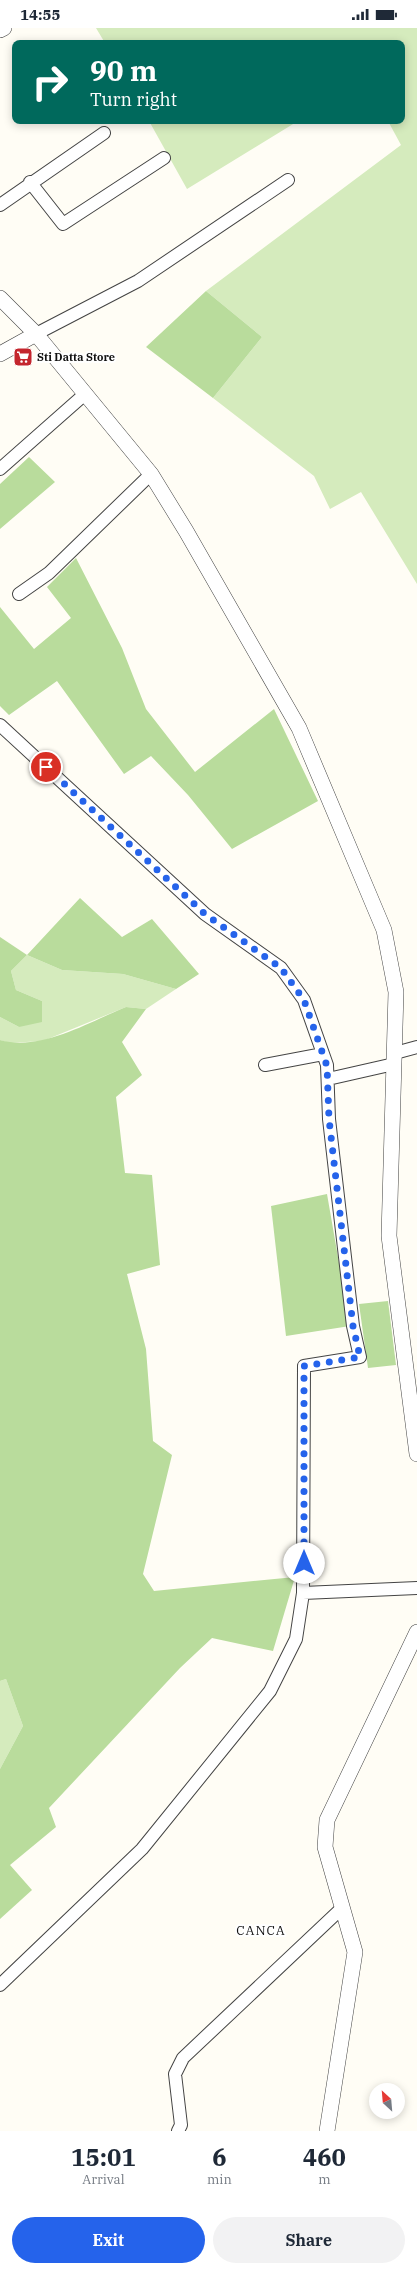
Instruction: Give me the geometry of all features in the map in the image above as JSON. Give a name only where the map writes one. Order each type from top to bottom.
[{"type":"street","points":[[0,30],[4,28]]},
{"type":"street","points":[[0,205],[30,182],[104,133]]},
{"type":"street","points":[[30,182],[63,224],[164,158]]},
{"type":"street","points":[[0,354],[138,281],[288,180]]},
{"type":"street","points":[[0,298],[36,334],[151,474],[186,531],[299,728],[384,930],[396,992],[389,1236],[417,1454]]},
{"type":"street","points":[[0,469],[85,394]]},
{"type":"street","points":[[19,594],[49,573],[151,474]]},
{"type":"street","points":[[0,724],[205,914],[281,968],[304,1000],[327,1066],[329,1119],[353,1326],[360,1357],[304,1366],[303,1593],[296,1639],[270,1691],[142,1849],[0,1985]]},
{"type":"street","points":[[328,1079],[395,1058],[417,1047]]},
{"type":"street","points":[[265,1065],[323,1054]]},
{"type":"street","points":[[303,1593],[417,1588]]},
{"type":"street","points":[[327,2131],[355,1952],[324,1847],[327,1820],[417,1632]]},
{"type":"street","points":[[178,2131],[180,2125],[175,2074],[183,2058],[342,1908]]},
{"type":"green space","points":[[96,28],[417,28],[417,584],[361,492],[330,509],[314,476],[213,398],[262,337],[206,291],[401,145],[390,124],[405,124],[405,40],[103,40]]},
{"type":"green space","points":[[151,124],[293,124],[187,189]]},
{"type":"green space","points":[[206,291],[262,337],[213,398],[146,347]]},
{"type":"green space","points":[[29,457],[55,482],[0,529],[0,484]]},
{"type":"green space","points":[[76,558],[122,648],[146,709],[195,772],[274,709],[318,801],[232,849],[188,795],[151,756],[124,774],[57,681],[9,715],[0,706],[0,607],[34,649],[71,618],[47,587]]},
{"type":"green space","points":[[80,898],[122,937],[152,919],[199,974],[176,989],[123,974],[62,970],[27,955]]},
{"type":"green space","points":[[0,937],[27,955],[11,971],[16,990],[42,1001],[42,1022],[19,1027],[0,1017]]},
{"type":"green space","points":[[27,955],[62,970],[123,974],[176,989],[146,1009],[126,1007],[43,1041],[9,1043],[0,1040],[0,1017],[19,1027],[42,1001],[16,990],[11,971]]},
{"type":"green space","points":[[126,1007],[146,1009],[122,1042],[142,1075],[116,1097],[125,1173],[152,1175],[160,1265],[127,1274],[146,1349],[153,1441],[172,1455],[143,1574],[154,1591],[295,1577],[273,1651],[212,1638],[180,1668],[49,1808],[56,1827],[10,1865],[32,1890],[0,1919],[0,1769],[23,1726],[6,1679],[0,1681],[0,1040],[15,1043],[48,1039],[64,1034]]},
{"type":"green space","points":[[327,1194],[350,1326],[286,1336],[271,1206]]},
{"type":"green space","points":[[388,1301],[396,1365],[368,1368],[359,1304]]},
{"type":"green space","points":[[6,1679],[23,1726],[0,1769],[0,1681]]},
{"type":"place","name":"Sti Datta Store","points":[[23,357]]},
{"type":"district","name":"CANCA","points":[[261,1930]]},
{"type":"route","points":[[46,767],[205,914],[281,968],[304,1000],[327,1066],[329,1119],[353,1326],[360,1357],[304,1366],[304,1563]]}]
